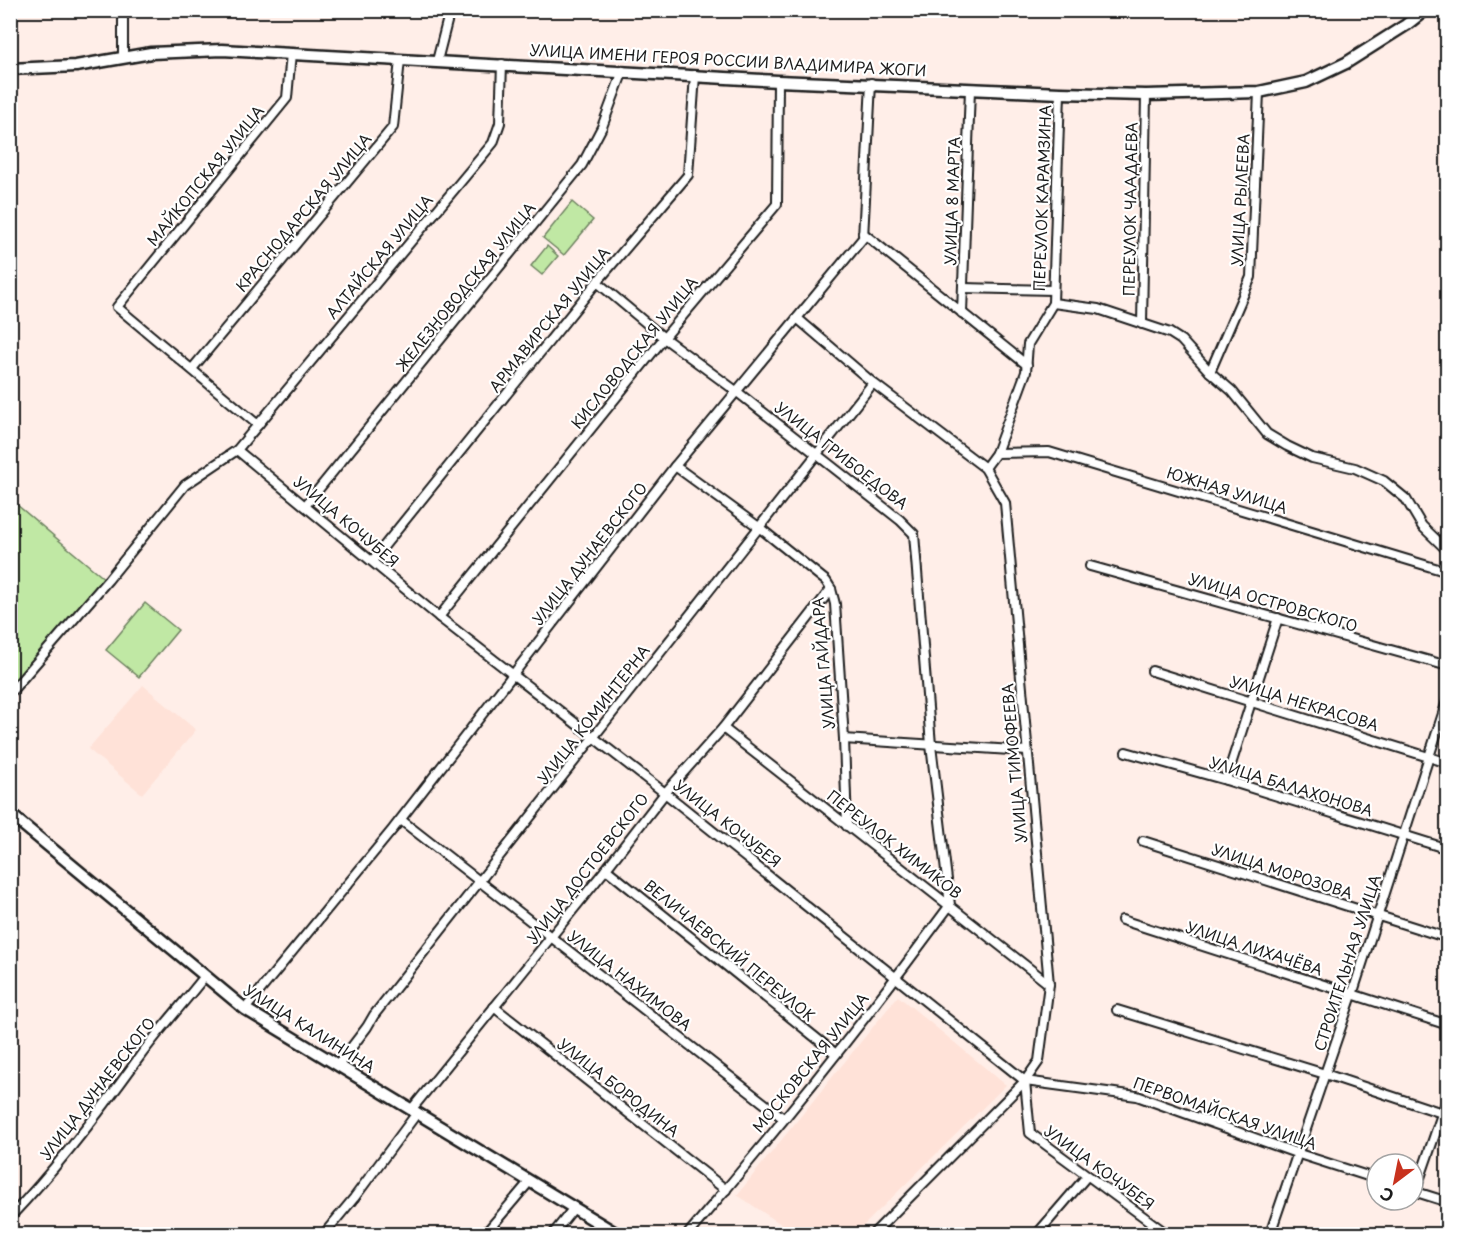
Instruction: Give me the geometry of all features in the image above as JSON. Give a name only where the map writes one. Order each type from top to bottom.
[{"type":"main road","name":"УЛИЦА ИМЕНИ ГЕРОЯ РОССИИ ВЛАДИМИРА ЖОГИ","points":[[10,69],[76,66],[123,57],[222,50],[778,81],[871,83],[1060,93],[1146,95],[1259,92],[1306,82],[1346,63],[1406,25],[1425,10]]},
{"type":"main road","name":"УЛИЦА КАЛИНИНА","points":[[10,814],[245,1009],[616,1234]]},
{"type":"street","points":[[123,10],[123,57]]},
{"type":"street","points":[[437,61],[450,10]]},
{"type":"street","name":"МАЙКОПСКАЯ УЛИЦА","points":[[192,369],[117,307],[287,98],[291,53]]},
{"type":"street","name":"КРАСНОДАРСКАЯ УЛИЦА","points":[[192,369],[393,127],[400,60]]},
{"type":"street","name":"АЛТАЙСКАЯ УЛИЦА","points":[[10,693],[108,580],[185,484],[237,450],[493,142],[500,123],[502,64]]},
{"type":"street","name":"ЖЕЛЕЗНОВОДСКАЯ УЛИЦА","points":[[305,506],[582,165],[602,127],[622,71]]},
{"type":"street","name":"АРМАВИРСКАЯ УЛИЦА","points":[[372,561],[597,282],[688,176],[695,75]]},
{"type":"street","name":"КИСЛОВОДСКАЯ УЛИЦА","points":[[439,617],[664,338],[777,204],[778,81]]},
{"type":"street","points":[[871,83],[863,233],[1027,365]]},
{"type":"street","name":"УЛИЦА 8 МАРТА","points":[[962,313],[970,89]]},
{"type":"street","name":"УЛИЦА РЫЛЕЕВА","points":[[1210,372],[1251,276],[1259,92]]},
{"type":"street","name":"ПЕРЕУЛОК КАРАМЗИНА","points":[[985,468],[996,453],[1026,372],[1028,344],[1053,303],[1060,93]]},
{"type":"street","name":"ПЕРЕУЛОК ЧААДАЕВА","points":[[1142,324],[1146,95]]},
{"type":"street","name":"УЛИЦА ДУНАЕВСКОГО","points":[[245,1009],[400,820],[675,466],[863,238],[863,233]]},
{"type":"street","name":"УЛИЦА ГРИБОЕДОВА","points":[[597,282],[664,338],[736,391],[900,520],[914,534],[932,745],[950,905]]},
{"type":"street","points":[[963,288],[1053,290]]},
{"type":"street","points":[[1053,303],[1098,309],[1170,333],[1181,340],[1210,372],[1232,391],[1267,434],[1312,458],[1355,468],[1384,481],[1406,500],[1422,526],[1448,551]]},
{"type":"street","name":"УЛИЦА ТИМОФЕЕВА","points":[[797,318],[873,383],[985,468],[1005,503],[1049,984],[1039,1061],[1025,1081],[873,1234]]},
{"type":"street","points":[[192,369],[258,425]]},
{"type":"street","name":"УЛИЦА КОМИНТЕРНА","points":[[338,1065],[374,1015],[873,383]]},
{"type":"street","name":"УЛИЦА КОЧУБЕЯ","points":[[237,450],[439,617],[665,793],[1025,1081],[1030,1133],[1167,1234]]},
{"type":"street","name":"ЮЖНАЯ УЛИЦА","points":[[996,453],[1049,452],[1448,572]]},
{"type":"street","name":"УЛИЦА ГАЙДАРА","points":[[675,466],[760,528],[826,581],[831,589],[835,604],[847,826]]},
{"type":"street","name":"УЛИЦА ОСТРОВСКОГО","points":[[1090,566],[1448,666]]},
{"type":"street","name":"УЛИЦА ДОСТОЕВСКОГО","points":[[324,1234],[354,1198],[414,1111],[494,1007],[665,793],[723,728],[831,589]]},
{"type":"street","points":[[1226,780],[1278,618]]},
{"type":"street","name":"УЛИЦА НЕКРАСОВА","points":[[1152,671],[1448,763]]},
{"type":"street","name":"СТРОИТЕЛЬНАЯ УЛИЦА","points":[[1270,1234],[1352,995],[1448,698]]},
{"type":"street","name":"ПЕРЕУЛОК ХИМИКОВ","points":[[723,728],[1049,984]]},
{"type":"street","points":[[844,740],[1027,751]]},
{"type":"street","name":"УЛИЦА БАЛАХОНОВА","points":[[1126,752],[1226,780],[1448,849]]},
{"type":"street","name":"УЛИЦА НАХИМОВА","points":[[400,820],[783,1118]]},
{"type":"street","name":"УЛИЦА МОРОЗОВА","points":[[1143,841],[1448,938]]},
{"type":"street","name":"ВЕЛИЧАЕВСКИЙ ПЕРЕУЛОК","points":[[606,869],[836,1054]]},
{"type":"street","name":"МОСКОВСКАЯ УЛИЦА","points":[[688,1234],[836,1054],[950,905]]},
{"type":"street","name":"УЛИЦА ЛИХАЧЁВА","points":[[1122,920],[1448,1025]]},
{"type":"street","name":"УЛИЦА ДУНАЕВСКОГО","points":[[10,1217],[30,1197],[119,1088],[139,1058],[205,976]]},
{"type":"street","name":"УЛИЦА БОРОДИНА","points":[[494,1007],[726,1190]]},
{"type":"street","points":[[1117,1010],[1325,1074],[1442,1113]]},
{"type":"street","name":"ПЕРВОМАЙСКАЯ УЛИЦА","points":[[1025,1081],[1137,1096],[1365,1175]]},
{"type":"street","points":[[1425,1160],[1448,1097]]},
{"type":"street","points":[[1037,1234],[1087,1176]]},
{"type":"street","points":[[485,1234],[529,1182]]},
{"type":"street","points":[[1425,1195],[1448,1202]]},
{"type":"street","points":[[553,1234],[573,1209]]},
{"type":"shaded area","points":[[143,685],[196,730],[142,794],[88,749]]},
{"type":"shaded area","points":[[898,996],[1006,1085],[855,1234],[796,1234],[737,1195]]},
{"type":"green space","points":[[572,202],[593,220],[564,255],[543,238]]},
{"type":"green space","points":[[547,246],[558,256],[542,275],[531,266]]},
{"type":"green space","points":[[10,499],[106,580],[11,691]]},
{"type":"green space","points":[[145,603],[178,630],[139,677],[106,650]]}]
